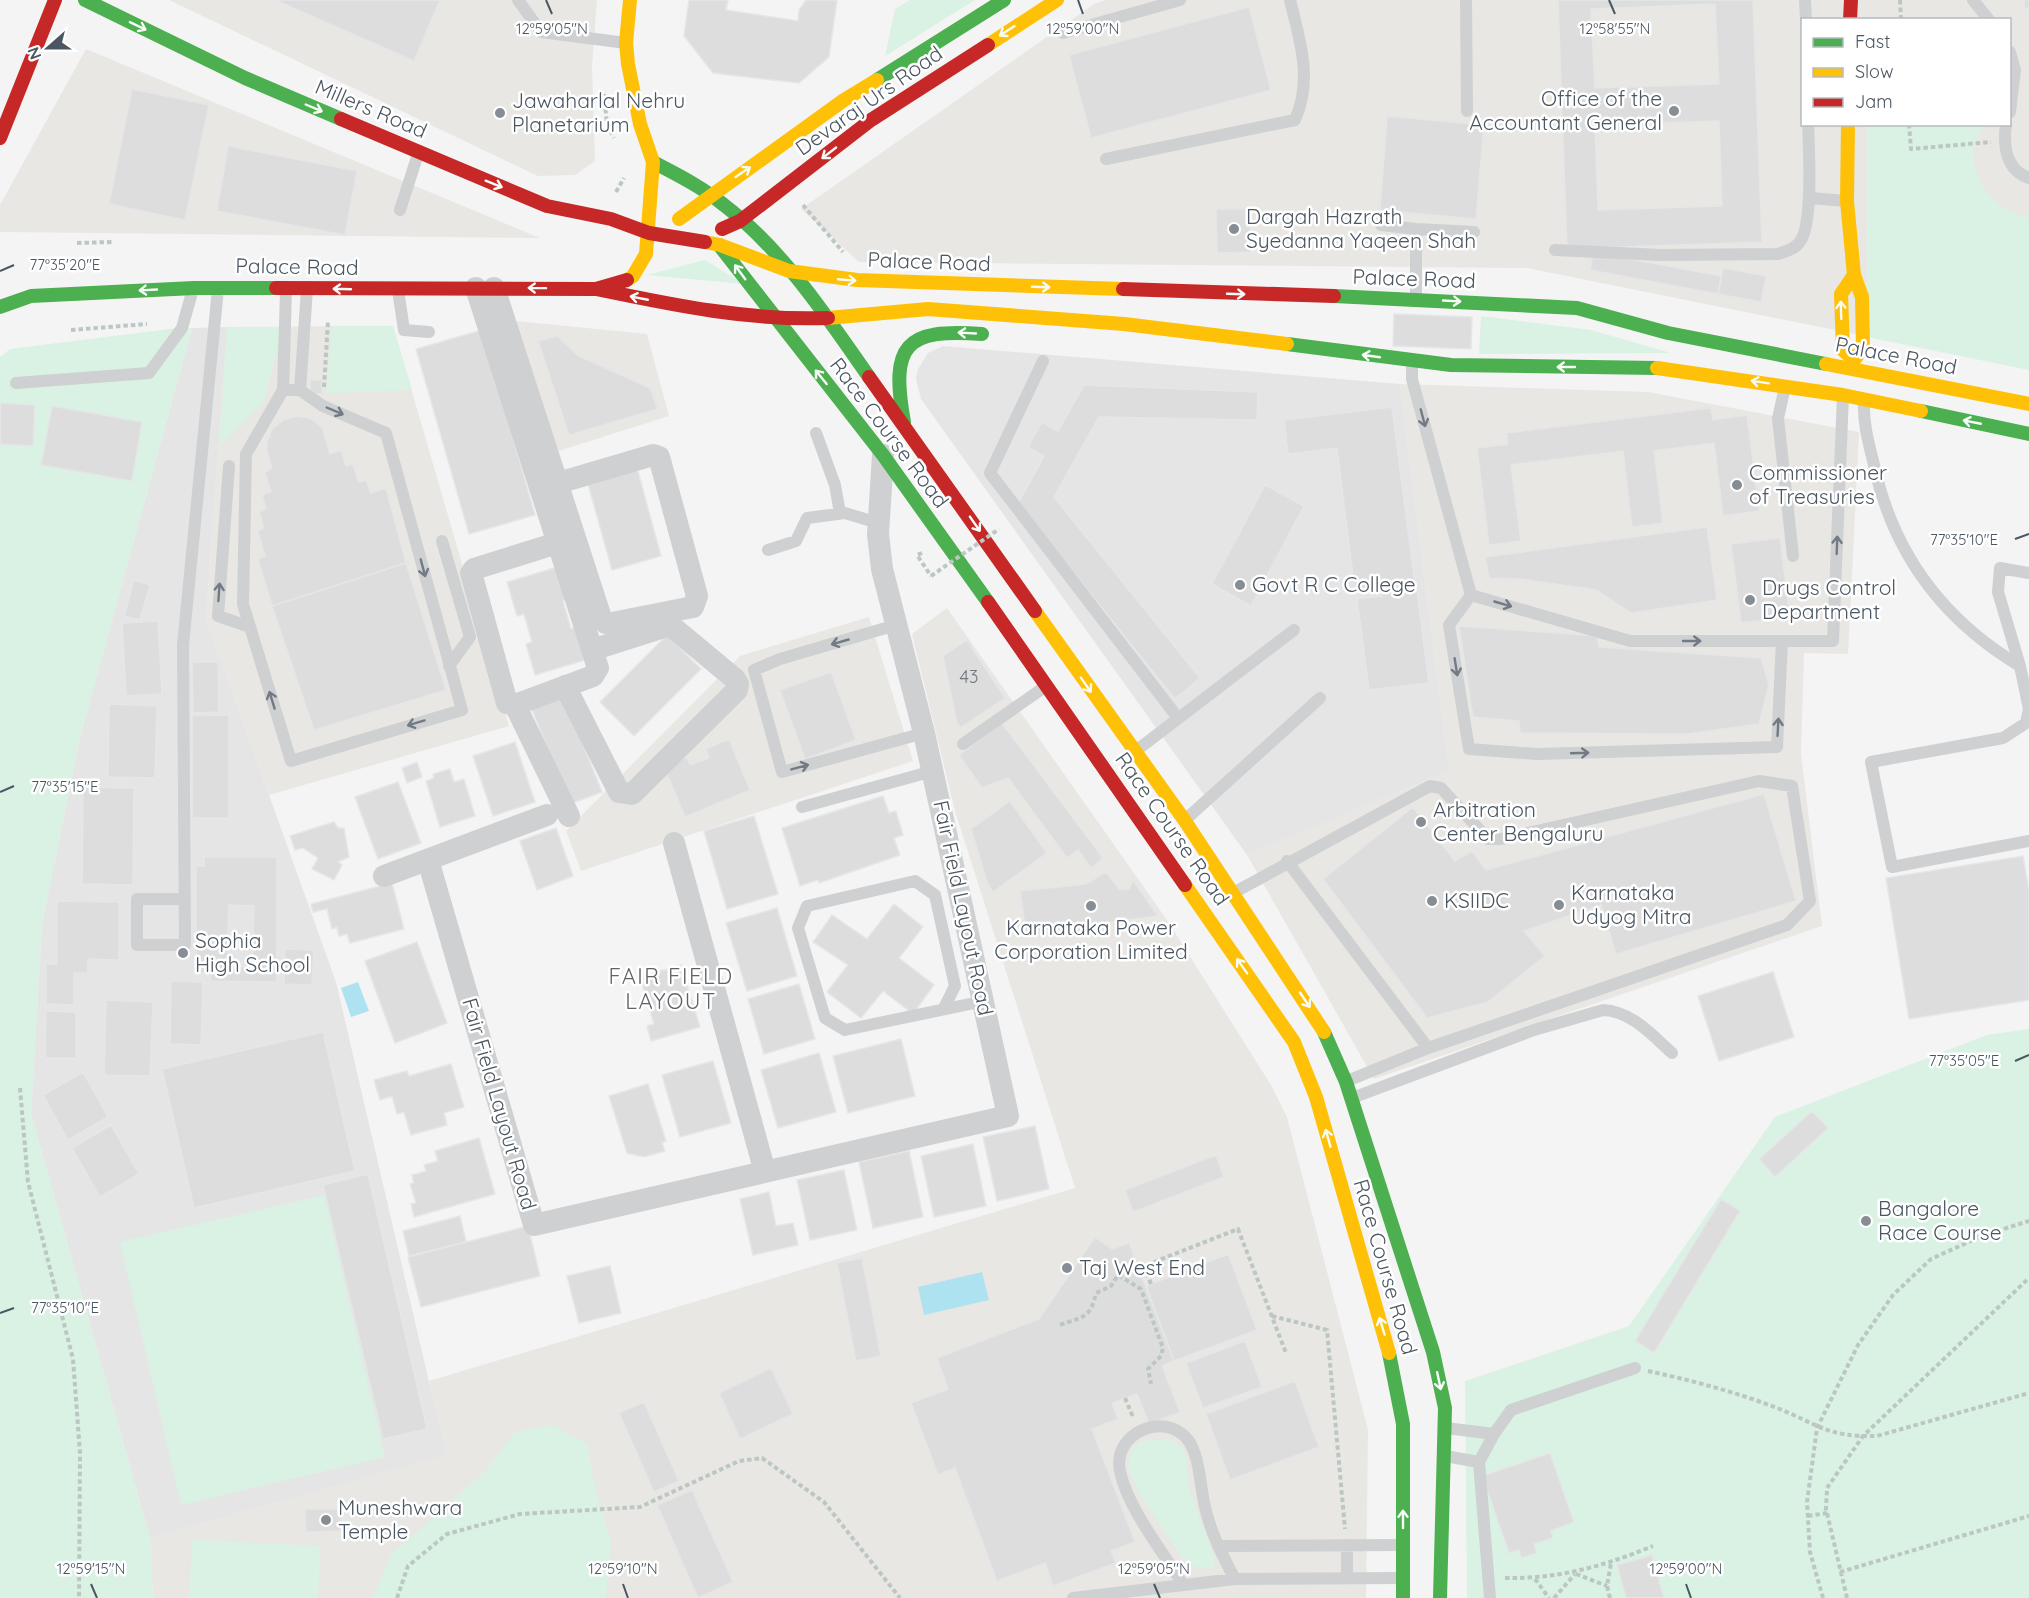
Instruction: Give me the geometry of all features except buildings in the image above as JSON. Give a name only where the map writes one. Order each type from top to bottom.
[{"type":"main road","points":[[0,138],[55,0]]},
{"type":"main road","name":"Millers Road","points":[[85,0],[245,78],[547,206],[611,219],[649,233],[720,246]]},
{"type":"main road","points":[[630,0],[626,43],[640,124],[653,162]]},
{"type":"main road","name":"Devaraj Urs Road","points":[[665,215],[712,195],[844,100],[1004,0]]},
{"type":"main road","name":"Devaraj Urs Road","points":[[706,236],[740,221],[871,120],[1057,0]]},
{"type":"main road","points":[[1850,18],[1851,0]]},
{"type":"main road","points":[[1848,126],[1847,201],[1854,275],[1862,297],[1863,348],[1856,365]]},
{"type":"main road","name":"Race Course Road","points":[[653,162],[712,195],[789,271],[827,318],[905,425],[1134,753],[1185,821],[1319,1021],[1346,1082],[1433,1352],[1445,1408],[1440,1598]]},
{"type":"main road","name":"Palace Road","points":[[596,290],[625,282],[633,276],[646,254],[649,233],[665,215],[653,162]]},
{"type":"main road","name":"Race Course Road","points":[[665,215],[706,236],[720,246],[774,319],[883,455],[1047,685],[1294,1042],[1316,1098],[1387,1344],[1403,1424],[1403,1598]]},
{"type":"main road","name":"Palace Road","points":[[720,246],[789,271],[857,280],[1318,302],[1416,299],[1576,308],[1668,333],[1856,365],[2029,404]]},
{"type":"main road","points":[[1854,275],[1841,294],[1843,350],[1856,365],[1864,401]]},
{"type":"main road","name":"Palace Road","points":[[0,307],[31,296],[194,288],[286,287],[398,290],[485,288],[596,290],[681,307],[774,319],[827,318],[928,309],[1313,342],[1412,361],[1474,366],[1665,368],[1843,395],[2029,434]]},
{"type":"main road","points":[[6,289],[31,296]]},
{"type":"main road","name":"Palace Road","points":[[1121,340],[1149,329]]},
{"type":"main road","points":[[905,425],[897,385],[906,352],[913,341],[938,332],[995,335]]},
{"type":"street","points":[[485,288],[558,483],[601,618],[606,623],[612,623],[693,607],[697,596],[659,457],[653,455],[558,483]]},
{"type":"street","points":[[485,288],[557,543],[597,672],[593,676],[515,705],[507,703],[471,573],[474,569],[557,543]]},
{"type":"street","name":"Fair Field Layout Road","points":[[428,860],[534,1225],[1008,1116],[933,771],[882,569],[878,523],[883,455]]},
{"type":"street","points":[[565,686],[619,792],[626,795],[632,794],[736,690],[738,684],[735,679],[670,625],[592,650]]},
{"type":"street","points":[[515,705],[569,816]]},
{"type":"street","points":[[384,876],[547,815]]},
{"type":"street","points":[[674,843],[765,1172]]},
{"type":"lane","points":[[518,0],[541,32],[626,43]]},
{"type":"lane","points":[[1063,33],[1180,0]]},
{"type":"lane","points":[[1106,159],[1295,120],[1303,102],[1306,64],[1290,0]]},
{"type":"lane","points":[[1466,0],[1467,111]]},
{"type":"lane","points":[[1805,0],[1806,18]]},
{"type":"lane","points":[[1973,0],[1987,18]]},
{"type":"lane","points":[[2011,56],[2015,70],[2011,104]]},
{"type":"lane","points":[[1555,250],[1661,255],[1778,254],[1792,249],[1802,239],[1810,198],[1808,126]]},
{"type":"lane","points":[[2006,126],[2004,141],[2007,157],[2021,175],[2029,178]]},
{"type":"lane","points":[[400,210],[419,153]]},
{"type":"lane","points":[[1810,198],[1847,201]]},
{"type":"lane","points":[[1381,225],[1474,232]]},
{"type":"lane","points":[[1416,229],[1416,299]]},
{"type":"lane","points":[[283,390],[300,390],[322,406],[386,433],[462,710],[291,761],[243,604],[246,454],[283,390],[286,287]]},
{"type":"lane","points":[[16,383],[149,373],[182,328],[194,288]]},
{"type":"lane","points":[[185,899],[137,899],[137,945],[185,945],[185,899],[183,645],[218,288]]},
{"type":"lane","points":[[300,390],[307,288]]},
{"type":"lane","points":[[398,290],[404,330],[429,332]]},
{"type":"lane","points":[[1043,361],[990,473],[1178,718]]},
{"type":"lane","points":[[1412,361],[1412,379],[1471,595]]},
{"type":"lane","points":[[1785,386],[1778,418],[1793,556]]},
{"type":"lane","points":[[1471,595],[1630,641],[1833,641],[1843,395]]},
{"type":"lane","points":[[1864,401],[1863,420],[1881,497],[1903,549],[1918,574],[1954,617],[1996,652],[2020,666]]},
{"type":"lane","points":[[816,433],[835,485],[840,513]]},
{"type":"lane","points":[[229,466],[218,616],[250,627]]},
{"type":"lane","points":[[768,550],[796,541],[807,518],[840,513],[878,523]]},
{"type":"lane","points":[[442,541],[470,637],[449,666]]},
{"type":"lane","points":[[2029,573],[2000,568],[1998,592],[2020,666],[2029,709],[2026,723],[2003,738],[1871,762],[1892,867],[2029,841]]},
{"type":"lane","points":[[1471,595],[1449,625],[1469,749],[1537,754],[1777,747],[1782,641]]},
{"type":"lane","points":[[896,625],[780,659],[754,670],[782,772],[924,733]]},
{"type":"lane","points":[[1134,753],[1294,630]]},
{"type":"lane","points":[[963,744],[1047,685]]},
{"type":"lane","points":[[1185,821],[1320,698]]},
{"type":"lane","points":[[802,807],[933,771]]},
{"type":"lane","points":[[1234,892],[1287,861],[1430,786],[1441,788],[1488,839],[1501,839],[1759,781],[1792,786],[1810,901],[1787,925],[1428,1048],[1346,1082]]},
{"type":"lane","points":[[1287,861],[1428,1048]]},
{"type":"lane","points":[[944,1008],[956,986],[935,895],[915,881],[807,906],[798,928],[825,1018],[845,1030],[984,1001]]},
{"type":"lane","points":[[1351,1099],[1534,1030],[1603,1010],[1613,1011],[1633,1019],[1672,1053]]},
{"type":"lane","points":[[1490,1598],[1479,1462],[1494,1434],[1511,1410],[1635,1368]]},
{"type":"lane","points":[[1182,1583],[1133,1504],[1120,1471],[1122,1450],[1136,1433],[1146,1428],[1167,1427],[1186,1438],[1192,1447],[1205,1508],[1218,1546],[1235,1579]]},
{"type":"lane","points":[[1444,1428],[1494,1434]]},
{"type":"lane","points":[[1444,1456],[1479,1462]]},
{"type":"lane","points":[[1347,1545],[1347,1578]]},
{"type":"lane","points":[[1218,1546],[1404,1545]]},
{"type":"lane","points":[[1073,1598],[1182,1583],[1235,1579],[1403,1578]]},
{"type":"path","points":[[1899,0],[1901,18]]},
{"type":"path","points":[[1909,126],[1911,149],[2004,141]]},
{"type":"path","points":[[801,203],[848,257]]},
{"type":"path","points":[[77,243],[112,242]]},
{"type":"path","points":[[322,406],[328,321]]},
{"type":"path","points":[[71,330],[147,324]]},
{"type":"path","points":[[917,555],[931,576],[999,529]]},
{"type":"path","points":[[20,1088],[28,1182],[73,1359],[80,1453],[79,1598]]},
{"type":"path","points":[[1823,1598],[1810,1552],[1807,1502],[1817,1428],[1858,1345],[1893,1295],[1931,1259],[1984,1234],[2029,1221]]},
{"type":"path","points":[[1151,1284],[1144,1266],[1238,1229],[1286,1353]]},
{"type":"path","points":[[1060,1325],[1089,1314],[1094,1308],[1096,1293],[1111,1286],[1118,1275],[1141,1289],[1163,1348],[1161,1356],[1148,1369],[1151,1384]]},
{"type":"path","points":[[1847,1598],[1827,1513],[1827,1488],[1863,1436],[2029,1278]]},
{"type":"path","points":[[1272,1316],[1327,1330],[1347,1545]]},
{"type":"path","points":[[1635,1368],[1671,1376],[1777,1408],[1836,1435],[1877,1436],[2029,1393]]},
{"type":"path","points":[[397,1598],[408,1566],[447,1534],[520,1514],[640,1508],[739,1461],[762,1458],[824,1502],[900,1598]]},
{"type":"path","points":[[1808,1516],[1827,1513]]},
{"type":"path","points":[[1840,1572],[2029,1516]]},
{"type":"path","points":[[1489,1578],[1535,1579],[1575,1573],[1611,1563],[1653,1546]]},
{"type":"path","points":[[1611,1563],[1607,1586],[1611,1598]]},
{"type":"path","points":[[1575,1573],[1607,1586]]},
{"type":"path","points":[[1554,1598],[1575,1573]]},
{"type":"path","points":[[1535,1579],[1549,1598]]},
{"type":"shaded area","name":"Jawaharlal Nehru Planetarium","points":[[169,0],[597,0],[592,66],[595,161],[575,175],[538,176]]},
{"type":"shaded area","points":[[1105,0],[2029,0],[2029,369],[1527,268],[859,262],[801,209],[1094,4]]},
{"type":"shaded area","points":[[86,49],[540,238],[0,232],[0,205]]},
{"type":"shaded area","points":[[505,320],[647,334],[669,416],[549,454]]},
{"type":"shaded area","points":[[393,326],[509,726],[269,795],[206,619],[227,327]]},
{"type":"shaded area","name":"Sophia High School","points":[[227,327],[206,619],[336,982],[446,1455],[150,1538],[31,1114],[42,924],[80,737],[192,328]]},
{"type":"shaded area","name":"Govt R C College","points":[[943,346],[1400,384],[1449,771],[1247,855],[921,399],[916,379],[918,369],[928,353]]},
{"type":"shaded area","points":[[1400,384],[1648,392],[1859,432],[1848,654],[1804,653],[1801,754],[1822,926],[1374,1079],[1247,855],[1449,771]]},
{"type":"shaded area","name":"Taj West End","points":[[947,608],[1167,920],[1271,1085],[1287,1117],[1368,1430],[1366,1598],[153,1598],[150,1538],[445,1455],[429,1381],[1075,1188],[955,811],[912,634]]},
{"type":"shaded area","points":[[869,617],[913,761],[581,871],[566,831],[740,656]]},
{"type":"green space","points":[[910,0],[975,0],[885,56],[895,9]]},
{"type":"green space","points":[[1867,126],[1984,126],[1973,151],[1974,163],[1982,185],[1989,195],[2007,210],[2029,217],[2029,370],[1867,337]]},
{"type":"green space","points":[[705,260],[744,284],[647,275]]},
{"type":"green space","points":[[1481,316],[1591,330],[1671,353],[1479,354]]},
{"type":"green space","points":[[332,326],[393,326],[412,390],[326,393]]},
{"type":"green space","points":[[227,327],[283,327],[264,401],[219,447]]},
{"type":"green space","points":[[192,328],[80,737],[42,924],[31,1114],[150,1538],[153,1598],[0,1598],[0,357],[10,349]]},
{"type":"green space","name":"Bangalore Race Course","points":[[2029,1029],[2029,1598],[1467,1598],[1465,1381],[1629,1326],[1775,1117],[1987,1035]]},
{"type":"green space","points":[[324,1195],[385,1457],[181,1505],[120,1242]]},
{"type":"green space","points":[[553,1425],[587,1444],[596,1492],[611,1541],[606,1598],[373,1598],[391,1555],[484,1472],[515,1432]]},
{"type":"green space","points":[[1169,1439],[1181,1447],[1186,1458],[1190,1493],[1215,1559],[1212,1569],[1188,1566],[1139,1493],[1128,1468],[1131,1449],[1143,1441]]},
{"type":"green space","points":[[192,1540],[320,1546],[318,1598],[189,1598]]},
{"type":"water","points":[[358,982],[369,1011],[351,1017],[341,988]]},
{"type":"water","points":[[982,1272],[989,1300],[924,1315],[918,1287]]},
{"type":"traffic: fast","points":[[85,0],[245,78],[341,119]]},
{"type":"traffic: fast","points":[[877,80],[1004,0]]},
{"type":"traffic: fast","points":[[653,162],[716,199],[766,242],[803,285],[869,377]]},
{"type":"traffic: fast","points":[[719,245],[883,455],[988,602]]},
{"type":"traffic: fast","points":[[0,307],[31,296],[194,288],[276,288]]},
{"type":"traffic: fast","points":[[1334,296],[1577,308],[1668,333],[1826,364]]},
{"type":"traffic: fast","points":[[904,422],[899,375],[902,359],[909,347],[920,339],[935,334],[982,334]]},
{"type":"traffic: fast","points":[[1287,344],[1451,365],[1657,368]]},
{"type":"traffic: fast","points":[[1921,411],[2029,434]]},
{"type":"traffic: fast","points":[[1324,1032],[1346,1082],[1433,1352],[1445,1408],[1440,1598]]},
{"type":"traffic: fast","points":[[1389,1353],[1403,1424],[1403,1598]]},
{"type":"traffic: slow","points":[[627,280],[633,276],[646,254],[653,162],[640,124],[628,64],[626,43],[630,0]]},
{"type":"traffic: slow","points":[[988,45],[1057,0]]},
{"type":"traffic: slow","points":[[679,219],[844,100],[877,80]]},
{"type":"traffic: slow","points":[[1848,126],[1847,201],[1854,275]]},
{"type":"traffic: slow","points":[[705,242],[720,245],[789,271],[857,280],[1123,289]]},
{"type":"traffic: slow","points":[[1854,275],[1862,297],[1863,348],[1854,360],[1843,350],[1841,294],[1854,275]]},
{"type":"traffic: slow","points":[[828,318],[928,309],[1124,324],[1287,344]]},
{"type":"traffic: slow","points":[[1826,364],[2029,404]]},
{"type":"traffic: slow","points":[[1657,368],[1843,395],[1921,411]]},
{"type":"traffic: slow","points":[[1035,611],[1185,821],[1324,1032]]},
{"type":"traffic: slow","points":[[1185,885],[1294,1042],[1316,1097],[1389,1353]]},
{"type":"traffic: jam","points":[[0,138],[55,0]]},
{"type":"traffic: jam","points":[[1850,18],[1851,0]]},
{"type":"traffic: jam","points":[[722,229],[740,221],[871,120],[988,45]]},
{"type":"traffic: jam","points":[[341,119],[547,206],[611,219],[649,233],[705,242]]},
{"type":"traffic: jam","points":[[276,288],[596,289],[627,280]]},
{"type":"traffic: jam","points":[[596,289],[682,306],[740,314],[828,318]]},
{"type":"traffic: jam","points":[[1123,289],[1334,296]]},
{"type":"traffic: jam","points":[[869,377],[1035,611]]},
{"type":"traffic: jam","points":[[988,602],[1185,885]]},
{"type":"place","name":"Office of the Accountant General","points":[[1674,111]]},
{"type":"place","name":"Jawaharlal Nehru Planetarium","points":[[500,113]]},
{"type":"place","name":"Dargah Hazrath Syedanna Yaqeen Shah","points":[[1234,229]]},
{"type":"place","name":"Commissioner of Treasuries","points":[[1737,485]]},
{"type":"place","name":"Govt R C College","points":[[1240,585]]},
{"type":"place","name":"Drugs Control Department","points":[[1750,600]]},
{"type":"place","name":"Arbitration Center Bengaluru","points":[[1421,822]]},
{"type":"place","name":"KSIIDC","points":[[1432,901]]},
{"type":"place","name":"Karnataka Udyog Mitra","points":[[1559,905]]},
{"type":"place","name":"Karnataka Power Corporation Limited","points":[[1091,906]]},
{"type":"place","name":"Sophia High School","points":[[183,953]]},
{"type":"place","name":"Bangalore Race Course","points":[[1866,1221]]},
{"type":"place","name":"Taj West End","points":[[1067,1268]]},
{"type":"place","name":"Muneshwara Temple","points":[[326,1520]]},
{"type":"district","name":"FAIR FIELD LAYOUT","points":[[671,988]]}]
